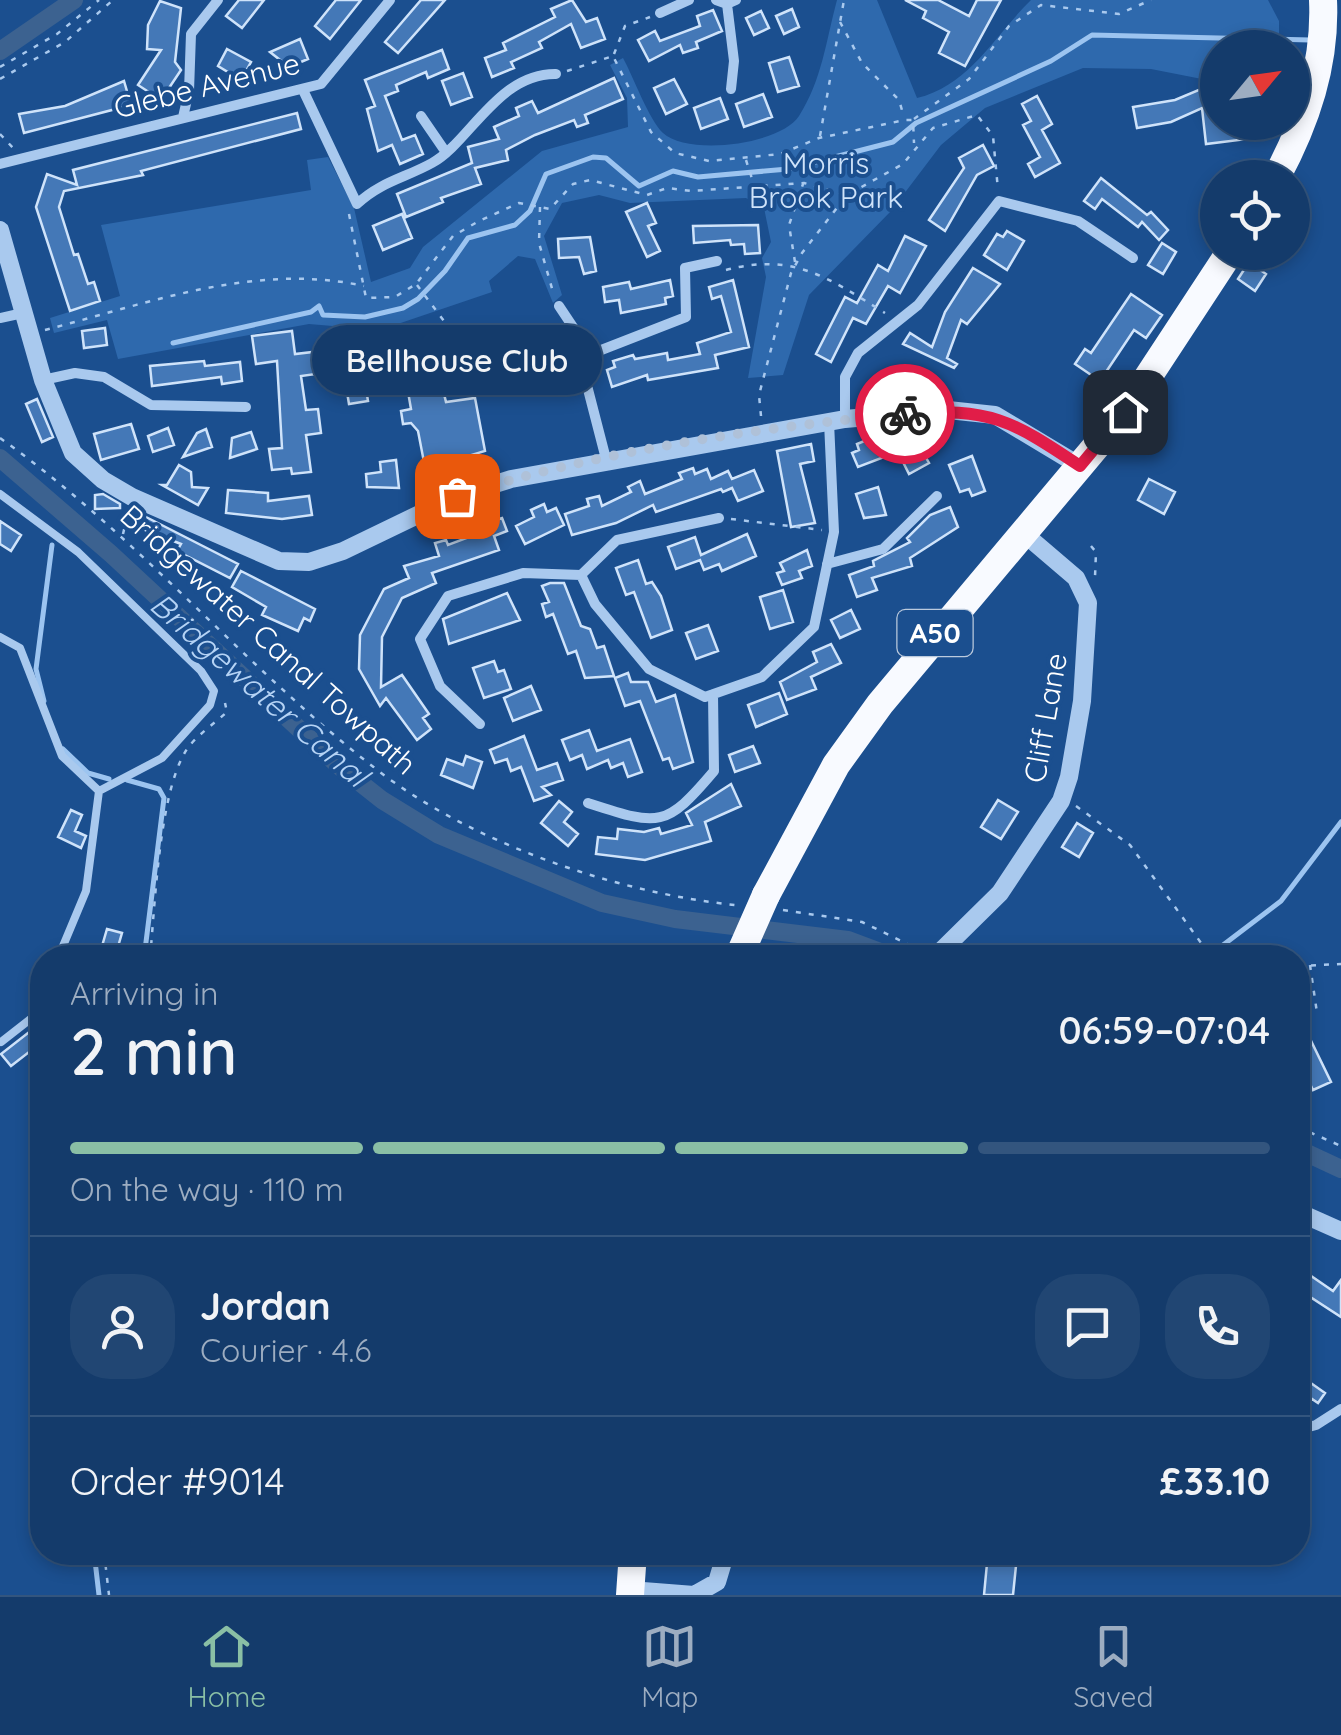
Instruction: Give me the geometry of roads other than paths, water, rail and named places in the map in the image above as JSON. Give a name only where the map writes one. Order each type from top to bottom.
[{"type":"highway","points":[[1286,160],[1295,142],[1320,57],[1323,8]]},
{"type":"highway","name":"A50","points":[[743,945],[760,903],[836,765],[935,633],[1125,412],[1218,270]]},
{"type":"highway","points":[[630,1592],[633,1565]]},
{"type":"street","points":[[183,117],[189,91],[191,34],[218,0]]},
{"type":"street","name":"Glebe Avenue","points":[[0,164],[321,84],[390,0]]},
{"type":"street","points":[[660,13],[689,0]]},
{"type":"street","points":[[726,1],[734,61],[731,89]]},
{"type":"street","points":[[302,90],[357,204],[378,185],[435,162],[483,109],[516,89],[556,74]]},
{"type":"street","points":[[421,116],[445,150]]},
{"type":"street","points":[[581,574],[595,604],[649,670],[705,696],[762,678],[814,627],[834,532],[837,421],[845,377],[858,352],[918,305],[1000,200],[1078,221],[1133,258]]},
{"type":"street","points":[[0,230],[43,380],[73,454],[103,480],[132,496],[278,561],[309,562],[343,551],[457,496],[511,479],[606,459],[837,421],[948,410],[994,415],[1080,466]]},
{"type":"street","points":[[606,459],[583,370],[590,354],[686,318],[685,268],[711,262]]},
{"type":"street","points":[[560,306],[590,354]]},
{"type":"street","points":[[0,318],[24,313]]},
{"type":"street","points":[[43,380],[75,373],[104,377],[151,405],[246,408]]},
{"type":"street","points":[[827,564],[883,549],[937,496]]},
{"type":"street","points":[[480,724],[440,686],[420,639],[448,596],[523,573],[581,574],[617,540],[719,518]]},
{"type":"street","name":"Cliff Lane","points":[[946,945],[962,934],[1000,893],[1062,796],[1082,700],[1086,593],[1076,578],[1021,532]]},
{"type":"street","points":[[588,804],[644,822],[680,811],[714,770],[713,694]]},
{"type":"street","points":[[1310,1217],[1341,1231]]},
{"type":"street","points":[[1310,1427],[1341,1410]]},
{"type":"street","points":[[630,1592],[694,1595],[717,1582],[722,1565]]},
{"type":"lane","points":[[0,494],[78,552],[201,671],[214,691],[210,706],[162,758],[99,791]]},
{"type":"lane","points":[[0,637],[20,648],[62,756],[99,791]]},
{"type":"lane","points":[[63,945],[86,891],[99,791]]},
{"type":"lane","points":[[1,1042],[30,1019]]},
{"type":"waterway","name":"Bridgewater Canal","points":[[0,51],[74,0]]},
{"type":"waterway","points":[[173,343],[311,312],[319,306],[323,315],[365,317],[403,308],[418,299],[445,271],[468,238],[515,225],[530,211],[546,174],[593,157],[606,158],[639,186],[673,171],[698,177],[788,169],[893,142],[916,123],[1051,61],[1092,35],[1200,37]]},
{"type":"waterway","name":"Bridgewater Canal","points":[[0,458],[111,554],[339,766],[382,800],[439,835],[602,903],[675,919],[848,940],[861,945]]},
{"type":"waterway","points":[[44,701],[36,669],[52,545]]},
{"type":"waterway","points":[[63,749],[88,773],[109,779]]},
{"type":"waterway","points":[[127,780],[159,789],[164,798],[146,945]]},
{"type":"waterway","points":[[1223,945],[1281,901],[1341,822]]},
{"type":"waterway","name":"Bridgewater Canal","points":[[1310,1155],[1341,1169]]},
{"type":"waterway","points":[[96,1565],[99,1595]]},
{"type":"place","name":"Bellhouse Club","points":[[457,496]]},
{"type":"park label","name":"Morris Brook Park","points":[[826,181]]}]
